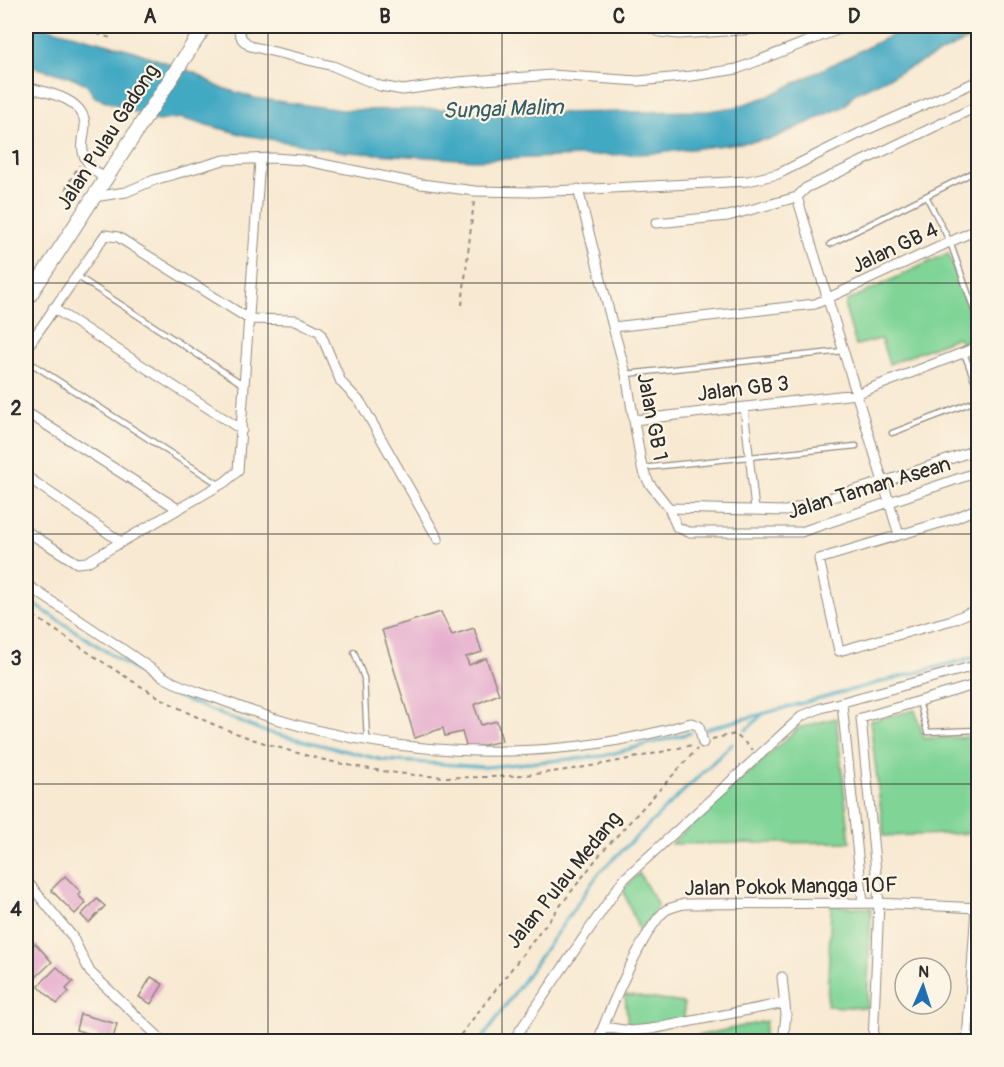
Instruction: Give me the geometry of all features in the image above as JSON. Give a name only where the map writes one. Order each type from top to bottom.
[{"type":"main road","name":"Jalan Pulau Gadong","points":[[26,301],[202,30]]},
{"type":"street","points":[[237,26],[242,39],[250,46],[333,66],[380,86],[403,90],[458,82],[552,75],[638,81],[692,76],[747,65],[847,26]]},
{"type":"street","points":[[645,26],[679,34],[802,26]]},
{"type":"street","points":[[94,197],[126,192],[154,180],[224,160],[302,160],[421,184],[475,191],[534,192],[748,181],[778,174],[862,132],[978,81]]},
{"type":"street","points":[[26,87],[70,101],[80,111],[85,122],[84,157],[105,180]]},
{"type":"street","points":[[656,223],[728,216],[797,197],[806,188],[978,106]]},
{"type":"street","points":[[26,531],[77,563],[87,562],[220,485],[238,471],[246,386],[260,160]]},
{"type":"street","name":"Jalan GB 1","points":[[578,189],[626,374],[642,468],[649,483],[669,508]]},
{"type":"street","points":[[797,197],[899,535]]},
{"type":"street","name":"Jalan GB 4","points":[[613,327],[828,300],[978,229]]},
{"type":"street","points":[[26,349],[75,275],[105,235],[118,237],[249,319],[296,320],[320,332],[341,382],[361,403],[438,539]]},
{"type":"street","points":[[53,308],[242,430]]},
{"type":"street","name":"Jalan GB 3","points":[[634,420],[856,394],[978,347]]},
{"type":"street","points":[[744,406],[755,510]]},
{"type":"street","points":[[26,412],[178,509]]},
{"type":"street","name":"Jalan Taman Asean","points":[[978,449],[883,482],[786,511],[669,508],[677,526],[688,532],[801,532],[978,472]]},
{"type":"street","points":[[26,476],[121,542]]},
{"type":"street","points":[[978,508],[819,559],[839,651],[952,620],[978,609]]},
{"type":"street","points":[[26,584],[170,680],[256,714],[367,741],[415,748],[484,752],[546,748],[658,734],[691,723],[699,726],[703,743]]},
{"type":"street","points":[[512,1041],[622,880],[802,716],[978,665]]},
{"type":"street","points":[[873,1041],[879,903],[861,718],[978,684]]},
{"type":"street","points":[[842,704],[863,903]]},
{"type":"street","points":[[26,880],[72,936],[90,972],[164,1041]]},
{"type":"street","name":"Jalan Pokok Mangga 10F","points":[[598,1041],[626,974],[659,918],[673,906],[684,904],[879,903],[977,908]]},
{"type":"street","points":[[967,1041],[977,908]]},
{"type":"street","points":[[782,977],[785,1003],[783,1041]]},
{"type":"street","points":[[603,1027],[632,1031],[651,1029],[785,1003]]},
{"type":"lane","points":[[830,244],[978,170]]},
{"type":"lane","points":[[926,196],[950,242],[978,321]]},
{"type":"lane","points":[[75,275],[246,386]]},
{"type":"lane","points":[[626,374],[843,351]]},
{"type":"lane","points":[[964,353],[978,390]]},
{"type":"lane","points":[[26,360],[220,485]]},
{"type":"lane","points":[[892,433],[978,400]]},
{"type":"lane","points":[[642,468],[856,446]]},
{"type":"lane","points":[[354,652],[364,678],[367,741]]},
{"type":"lane","points":[[919,701],[927,732],[978,730]]},
{"type":"path","points":[[71,26],[111,38]]},
{"type":"path","points":[[61,197],[84,157]]},
{"type":"path","points":[[462,305],[475,191]]},
{"type":"path","points":[[703,743],[735,734],[758,755]]},
{"type":"path","name":"Jalan Pulau Medang","points":[[455,1041],[601,853],[703,743]]},
{"type":"green space","points":[[948,253],[978,336],[961,343],[958,337],[889,364],[881,339],[856,345],[845,308],[847,301]]},
{"type":"green space","points":[[915,710],[924,738],[978,737],[978,833],[884,836],[870,721]]},
{"type":"green space","points":[[836,718],[850,842],[671,844],[798,728]]},
{"type":"green space","points":[[639,873],[658,905],[640,933],[623,890]]},
{"type":"green space","points":[[831,906],[871,908],[867,1008],[827,1006]]},
{"type":"green space","points":[[625,995],[684,1003],[684,1019],[654,1029],[628,1026]]},
{"type":"green space","points":[[766,1021],[763,1041],[675,1041]]},
{"type":"water","points":[[26,26],[41,26],[131,50],[195,73],[219,87],[255,98],[342,110],[452,109],[478,114],[709,111],[736,107],[769,96],[910,26],[978,26],[978,35],[854,94],[845,106],[772,139],[658,153],[475,160],[346,152],[245,135],[180,118],[158,121],[95,97],[86,84],[74,78],[26,65]]},
{"type":"building","points":[[441,612],[452,635],[474,628],[482,652],[466,657],[469,665],[486,658],[499,694],[474,705],[481,725],[497,721],[502,741],[467,749],[462,732],[445,736],[443,728],[415,738],[382,630]]},
{"type":"building","points":[[65,876],[81,892],[78,895],[86,903],[75,914],[51,890]]},
{"type":"building","points":[[97,899],[105,906],[89,923],[81,915]]},
{"type":"building","points":[[35,943],[52,962],[32,981],[26,973],[26,952]]},
{"type":"building","points":[[57,967],[73,982],[66,989],[69,992],[57,1004],[38,986]]},
{"type":"building","points":[[151,977],[163,984],[151,1004],[139,997]]},
{"type":"building","points":[[80,1014],[117,1024],[112,1042],[98,1042],[99,1036],[76,1030]]},
{"type":"waterway","points":[[26,599],[173,695],[263,731],[383,760],[486,767],[603,756],[690,733]]},
{"type":"waterway","points":[[706,729],[978,656]]},
{"type":"waterway","points":[[746,730],[763,714]]},
{"type":"waterway","points":[[480,1042],[599,873],[732,744]]},
{"type":"water label","name":"Sungai Malim","points":[[503,109]]}]
